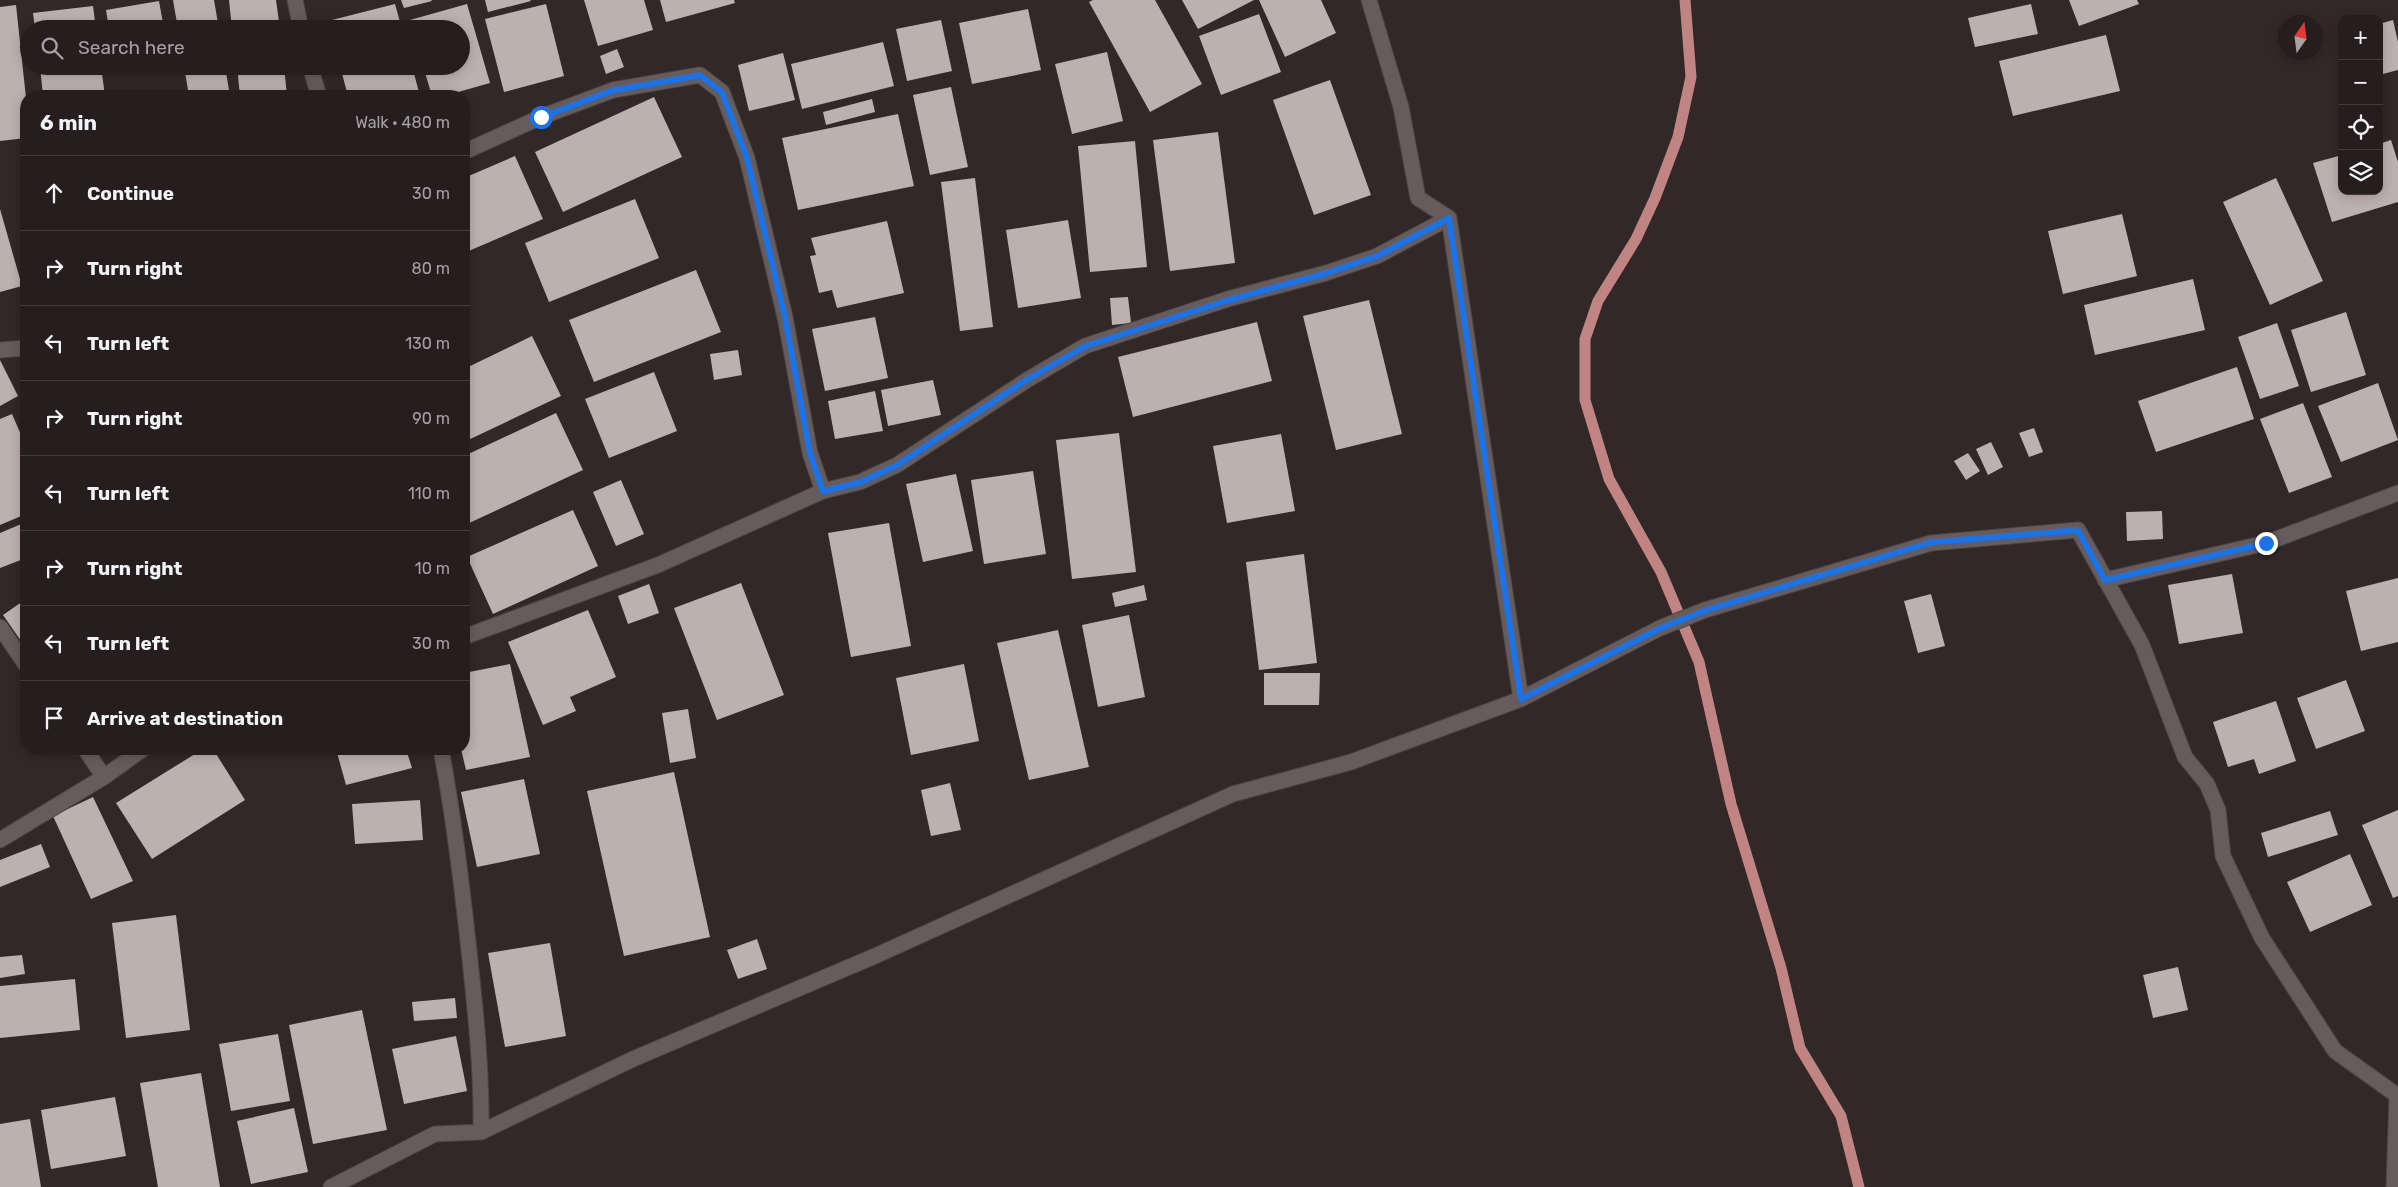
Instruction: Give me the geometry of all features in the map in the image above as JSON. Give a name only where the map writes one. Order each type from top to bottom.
[{"type":"street","points":[[295,0],[299,20]]},
{"type":"street","points":[[1369,0],[1401,107],[1418,198],[1449,218],[1521,699]]},
{"type":"street","points":[[313,75],[317,90]]},
{"type":"street","points":[[470,149],[541,117],[613,90],[700,75],[722,92],[747,158],[785,317],[810,453],[823,491]]},
{"type":"street","points":[[470,635],[658,565],[823,491],[860,482],[897,465],[1026,380],[1085,346],[1219,302],[1326,273],[1368,259],[1449,218]]},
{"type":"street","points":[[0,350],[20,348]]},
{"type":"street","points":[[2105,580],[2266,543],[2398,493]]},
{"type":"street","points":[[331,1187],[435,1134],[482,1132],[632,1059],[875,956],[1233,794],[1351,762],[1521,699],[1660,628],[1706,610],[1931,542],[2078,530],[2142,645],[2185,757],[2207,784],[2218,810],[2223,856],[2262,938],[2335,1051],[2398,1096],[2394,1187]]},
{"type":"street","points":[[0,627],[20,656]]},
{"type":"street","points":[[88,755],[104,777]]},
{"type":"street","points":[[0,840],[104,777],[135,755]]},
{"type":"street","points":[[442,755],[462,888],[472,978],[482,1083],[482,1132]]},
{"type":"building","points":[[173,0],[214,0],[217,20],[176,20]]},
{"type":"building","points":[[229,0],[276,0],[279,20],[231,20]]},
{"type":"building","points":[[401,0],[431,0],[432,1],[404,8]]},
{"type":"building","points":[[485,0],[530,0],[531,1],[488,12]]},
{"type":"building","points":[[584,0],[644,0],[653,30],[598,46]]},
{"type":"building","points":[[660,0],[734,0],[735,3],[666,22]]},
{"type":"building","points":[[1093,0],[1155,0],[1202,84],[1150,112],[1089,2]]},
{"type":"building","points":[[1182,0],[1254,0],[1198,29]]},
{"type":"building","points":[[1259,0],[1321,0],[1336,33],[1285,57]]},
{"type":"building","points":[[2069,0],[2137,0],[2139,4],[2079,26]]},
{"type":"building","points":[[159,1],[162,20],[108,20],[106,10]]},
{"type":"building","points":[[395,4],[399,20],[332,20]]},
{"type":"building","points":[[467,4],[490,83],[465,90],[430,90],[426,75],[470,75],[470,20],[410,20]]},
{"type":"building","points":[[546,4],[564,76],[504,92],[485,19]]},
{"type":"building","points":[[2031,4],[2038,34],[1975,47],[1968,18]]},
{"type":"building","points":[[16,5],[20,42],[20,75],[24,75],[25,90],[20,90],[20,139],[0,141],[0,7]]},
{"type":"building","points":[[93,6],[95,20],[34,20],[33,13]]},
{"type":"building","points":[[1028,9],[1041,70],[972,84],[959,23]]},
{"type":"building","points":[[1259,14],[1281,72],[1221,95],[1199,36]]},
{"type":"building","points":[[941,20],[952,71],[907,81],[896,29]]},
{"type":"building","points":[[2393,20],[2398,42],[2398,70],[2383,74],[2383,60],[2383,23]]},
{"type":"building","points":[[2106,35],[2120,91],[2013,116],[1999,61]]},
{"type":"building","points":[[883,42],[894,86],[802,109],[791,64]]},
{"type":"building","points":[[617,49],[624,67],[606,74],[600,56]]},
{"type":"building","points":[[1107,52],[1123,121],[1072,134],[1055,64]]},
{"type":"building","points":[[783,53],[795,100],[749,111],[738,65]]},
{"type":"building","points":[[41,75],[102,75],[104,90],[42,90]]},
{"type":"building","points":[[186,75],[226,75],[229,90],[188,90]]},
{"type":"building","points":[[238,75],[285,75],[286,90],[239,90]]},
{"type":"building","points":[[342,75],[414,75],[418,90],[346,90]]},
{"type":"building","points":[[1330,80],[1371,195],[1314,215],[1273,100]]},
{"type":"building","points":[[951,87],[968,167],[930,175],[913,95]]},
{"type":"building","points":[[654,97],[682,157],[563,212],[535,152]]},
{"type":"building","points":[[872,99],[875,112],[826,125],[823,112]]},
{"type":"building","points":[[898,114],[914,186],[798,210],[782,138]]},
{"type":"building","points":[[1218,132],[1235,263],[1170,271],[1153,140]]},
{"type":"building","points":[[2391,140],[2398,162],[2398,202],[2332,222],[2313,163],[2338,156],[2338,195],[2383,195],[2383,143]]},
{"type":"building","points":[[1135,141],[1147,267],[1090,272],[1078,146]]},
{"type":"building","points":[[515,156],[543,219],[470,250],[470,175]]},
{"type":"building","points":[[975,178],[993,327],[960,331],[941,182]]},
{"type":"building","points":[[2276,178],[2323,281],[2270,305],[2223,202]]},
{"type":"building","points":[[635,199],[659,258],[549,302],[525,243]]},
{"type":"building","points":[[0,209],[20,279],[20,287],[0,292]]},
{"type":"building","points":[[2122,214],[2137,276],[2063,294],[2048,231]]},
{"type":"building","points":[[1068,220],[1081,298],[1018,308],[1006,230]]},
{"type":"building","points":[[887,221],[904,293],[837,308],[832,290],[819,293],[810,256],[816,255],[811,238]]},
{"type":"building","points":[[696,270],[721,332],[594,382],[569,320]]},
{"type":"building","points":[[2193,279],[2205,330],[2095,355],[2084,305]]},
{"type":"building","points":[[1128,297],[1131,323],[1112,325],[1110,298]]},
{"type":"building","points":[[1369,300],[1402,434],[1336,450],[1303,316]]},
{"type":"building","points":[[2346,312],[2366,375],[2311,392],[2291,330]]},
{"type":"building","points":[[875,317],[888,378],[825,391],[812,329]]},
{"type":"building","points":[[1257,322],[1272,381],[1133,417],[1118,357]]},
{"type":"building","points":[[2277,323],[2299,386],[2260,399],[2238,337]]},
{"type":"building","points":[[532,336],[561,396],[470,439],[470,366]]},
{"type":"building","points":[[738,350],[742,375],[714,380],[710,354]]},
{"type":"building","points":[[0,360],[18,396],[0,406]]},
{"type":"building","points":[[2237,367],[2254,419],[2156,452],[2138,401]]},
{"type":"building","points":[[654,372],[677,431],[609,458],[585,399]]},
{"type":"building","points":[[933,380],[941,415],[888,426],[881,390]]},
{"type":"building","points":[[2378,383],[2398,440],[2341,462],[2318,406]]},
{"type":"building","points":[[875,391],[883,431],[835,439],[828,401]]},
{"type":"building","points":[[2303,403],[2332,477],[2289,493],[2260,419]]},
{"type":"building","points":[[556,413],[583,470],[470,523],[470,453]]},
{"type":"building","points":[[12,414],[20,432],[20,517],[0,525],[0,419]]},
{"type":"building","points":[[2034,428],[2043,452],[2029,457],[2019,433]]},
{"type":"building","points":[[1119,433],[1136,572],[1072,579],[1056,440]]},
{"type":"building","points":[[1281,434],[1295,511],[1227,523],[1213,446]]},
{"type":"building","points":[[1991,442],[2003,467],[1988,475],[1976,449]]},
{"type":"building","points":[[1968,453],[1980,471],[1966,480],[1954,461]]},
{"type":"building","points":[[1033,471],[1046,554],[984,564],[971,480]]},
{"type":"building","points":[[956,474],[973,551],[923,562],[906,484]]},
{"type":"building","points":[[621,480],[644,534],[616,546],[593,492]]},
{"type":"building","points":[[573,510],[598,566],[493,614],[470,564],[470,556]]},
{"type":"building","points":[[2162,511],[2163,539],[2127,541],[2126,512]]},
{"type":"building","points":[[889,523],[911,646],[851,657],[828,533]]},
{"type":"building","points":[[20,525],[20,560],[0,568],[0,533]]},
{"type":"building","points":[[1304,554],[1317,663],[1259,670],[1246,562]]},
{"type":"building","points":[[2232,574],[2243,633],[2179,644],[2168,585]]},
{"type":"building","points":[[2398,578],[2398,642],[2361,651],[2346,591]]},
{"type":"building","points":[[741,583],[784,695],[717,720],[674,608]]},
{"type":"building","points":[[649,584],[659,613],[628,624],[618,596]]},
{"type":"building","points":[[1144,585],[1147,600],[1115,607],[1112,593]]},
{"type":"building","points":[[1931,594],[1945,646],[1918,653],[1904,601]]},
{"type":"building","points":[[20,603],[20,639],[3,615]]},
{"type":"building","points":[[588,610],[616,677],[570,697],[576,711],[543,725],[508,642]]},
{"type":"building","points":[[1129,615],[1145,697],[1098,707],[1082,625]]},
{"type":"building","points":[[1058,630],[1089,767],[1029,780],[997,643]]},
{"type":"building","points":[[510,664],[530,757],[466,770],[462,755],[470,755],[470,672]]},
{"type":"building","points":[[964,664],[979,741],[911,755],[896,678]]},
{"type":"building","points":[[1264,673],[1320,673],[1319,705],[1264,705]]},
{"type":"building","points":[[2346,680],[2365,731],[2316,749],[2297,698]]},
{"type":"building","points":[[2276,701],[2296,761],[2259,774],[2254,759],[2228,767],[2213,722]]},
{"type":"building","points":[[688,709],[696,758],[670,763],[662,713]]},
{"type":"building","points":[[193,755],[217,755],[245,800],[152,859],[116,803]]},
{"type":"building","points":[[338,755],[408,755],[412,768],[346,785]]},
{"type":"building","points":[[674,772],[710,937],[624,956],[587,791]]},
{"type":"building","points":[[524,779],[540,854],[477,867],[461,792]]},
{"type":"building","points":[[950,783],[961,830],[931,836],[921,790]]},
{"type":"building","points":[[93,797],[133,881],[91,899],[53,816]]},
{"type":"building","points":[[420,800],[423,840],[355,844],[352,804]]},
{"type":"building","points":[[2398,810],[2398,896],[2393,898],[2362,825]]},
{"type":"building","points":[[2330,811],[2338,835],[2268,857],[2261,833]]},
{"type":"building","points":[[41,844],[50,867],[0,887],[0,860]]},
{"type":"building","points":[[2350,854],[2372,905],[2310,932],[2287,882]]},
{"type":"building","points":[[176,915],[190,1030],[126,1038],[112,923]]},
{"type":"building","points":[[757,939],[767,969],[738,979],[727,950]]},
{"type":"building","points":[[550,943],[566,1036],[505,1047],[488,953]]},
{"type":"building","points":[[22,955],[25,974],[0,978],[0,957]]},
{"type":"building","points":[[2178,967],[2188,1010],[2153,1018],[2143,975]]},
{"type":"building","points":[[75,979],[80,1030],[0,1038],[0,986]]},
{"type":"building","points":[[455,998],[457,1018],[414,1021],[412,1002]]},
{"type":"building","points":[[362,1010],[387,1130],[313,1144],[289,1025]]},
{"type":"building","points":[[278,1034],[290,1101],[231,1111],[219,1044]]},
{"type":"building","points":[[456,1036],[467,1091],[404,1104],[392,1049]]},
{"type":"building","points":[[201,1073],[220,1187],[158,1187],[140,1083]]},
{"type":"building","points":[[115,1097],[126,1156],[51,1169],[41,1110]]},
{"type":"building","points":[[294,1108],[308,1172],[251,1184],[237,1121]]},
{"type":"building","points":[[30,1119],[41,1187],[0,1187],[0,1124]]},
{"type":"waterway","points":[[1685,0],[1691,77],[1678,137],[1655,198],[1636,239],[1598,301],[1585,339],[1585,400],[1609,479],[1661,572],[1699,662],[1731,804],[1781,968],[1800,1048],[1841,1116],[1859,1187]]},
{"type":"route","points":[[541,117],[613,90],[700,75],[722,92],[747,158],[785,317],[810,453],[823,491],[860,482],[897,465],[1026,380],[1085,346],[1137,328],[1326,273],[1377,256],[1449,218],[1521,699],[1660,628],[1706,610],[1931,542],[2078,530],[2105,580],[2266,543]]}]
